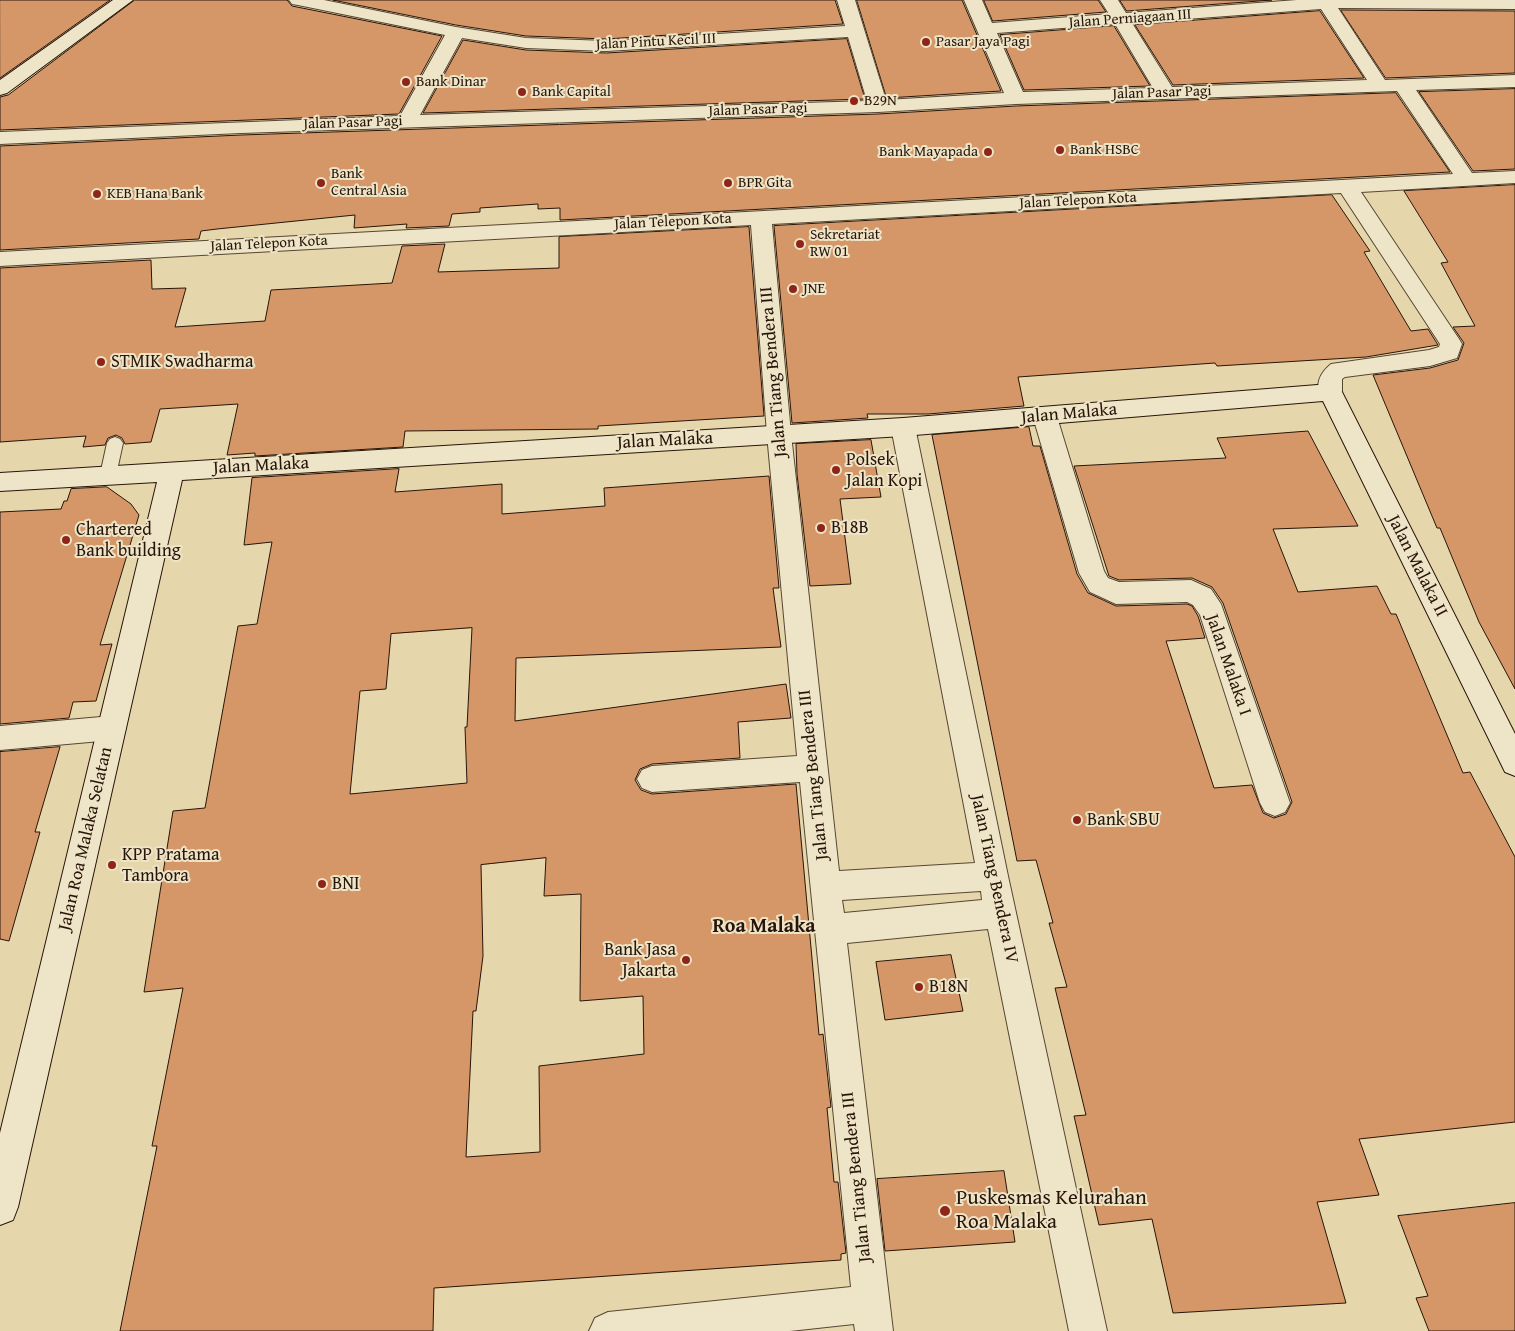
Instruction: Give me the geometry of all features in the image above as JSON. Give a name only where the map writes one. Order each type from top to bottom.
[{"type":"street","points":[[0,89],[124,0]]},
{"type":"street","name":"Jalan Pintu Kecil III","points":[[298,0],[456,32],[526,43],[606,46],[856,31]]},
{"type":"street","points":[[846,0],[878,106]]},
{"type":"street","points":[[973,0],[1016,98]]},
{"type":"street","points":[[1109,0],[1166,93]]},
{"type":"street","points":[[1326,3],[1380,86]]},
{"type":"street","name":"Jalan Perniagaan III","points":[[986,29],[1326,3],[1515,4]]},
{"type":"street","points":[[407,122],[456,32]]},
{"type":"street","name":"Jalan Pasar Pagi","points":[[0,138],[241,127],[878,106],[1016,98],[1515,80]]},
{"type":"street","points":[[1403,85],[1467,180]]},
{"type":"street","name":"Jalan Telepon Kota","points":[[0,259],[1515,177]]},
{"type":"street","points":[[1334,381],[1430,358],[1448,352],[1451,344],[1346,186]]},
{"type":"street","name":"Jalan Tiang Bendera III","points":[[760,217],[779,434],[825,886],[873,1317]]},
{"type":"street","name":"Jalan Malaka","points":[[0,482],[1045,417],[1334,381]]},
{"type":"street","name":"Jalan Malaka II","points":[[1334,381],[1515,763]]},
{"type":"street","name":"Jalan Malaka I","points":[[1045,417],[1092,573],[1099,585],[1116,593],[1191,591],[1202,597],[1212,612],[1275,803]]},
{"type":"street","name":"Jalan Tiang Bendera IV","points":[[903,427],[993,876],[1088,1331]]},
{"type":"street","name":"Jalan Roa Malaka Selatan","points":[[0,1207],[172,471]]},
{"type":"street","points":[[0,738],[112,728]]},
{"type":"street","points":[[652,779],[813,768]]},
{"type":"street","points":[[825,886],[993,876]]},
{"type":"street","points":[[830,928],[1001,913]]},
{"type":"street","points":[[608,1331],[873,1317]]},
{"type":"lane","points":[[108,475],[115,443]]},
{"type":"building","points":[[0,0],[110,0],[0,78]]},
{"type":"building","points":[[135,0],[287,0],[292,6],[442,36],[399,114],[0,130],[0,97],[8,95]]},
{"type":"building","points":[[333,0],[835,0],[843,24],[606,39],[526,36],[456,25]]},
{"type":"building","name":"Pasar Jaya Pagi","points":[[857,0],[962,0],[1001,91],[887,98]]},
{"type":"building","points":[[984,0],[1098,0],[1106,12],[993,21]]},
{"type":"building","points":[[1120,0],[1272,0],[1127,11]]},
{"type":"building","points":[[1341,10],[1515,11],[1515,73],[1386,78]]},
{"type":"building","points":[[1320,11],[1364,78],[1173,85],[1135,25]]},
{"type":"building","points":[[1114,26],[1150,86],[1024,90],[1000,35]]},
{"type":"building","points":[[847,39],[865,99],[423,113],[463,40],[526,50],[606,53]]},
{"type":"building","points":[[1515,89],[1515,169],[1473,171],[1419,92]]},
{"type":"building","points":[[1396,93],[1450,172],[560,220],[560,208],[538,209],[538,204],[480,208],[480,212],[452,214],[449,226],[406,228],[407,224],[354,228],[355,215],[201,231],[199,239],[0,250],[0,146],[241,135],[878,114],[1016,106]]},
{"type":"building","points":[[1515,185],[1515,689],[1479,622],[1440,528],[1437,528],[1373,375],[1430,368],[1458,360],[1464,343],[1453,327],[1475,326],[1441,263],[1448,262],[1404,191]]},
{"type":"building","points":[[1332,195],[1370,251],[1364,252],[1411,331],[1428,329],[1438,345],[1366,357],[1217,366],[1215,363],[1018,377],[1024,406],[928,414],[867,414],[868,418],[792,423],[774,226]]},
{"type":"building","points":[[749,227],[764,416],[598,426],[598,429],[405,431],[403,447],[255,456],[255,453],[227,455],[238,404],[160,409],[151,442],[125,444],[122,438],[116,435],[108,438],[105,445],[83,447],[86,436],[0,442],[0,268],[151,260],[152,289],[186,288],[175,327],[265,321],[271,290],[392,283],[402,246],[445,244],[438,272],[559,268],[559,237]]},
{"type":"building","points":[[1029,427],[1033,446],[1040,446],[1077,574],[1088,593],[1116,606],[1187,604],[1192,606],[1198,616],[1205,638],[1166,641],[1214,788],[1252,785],[1263,813],[1274,818],[1286,814],[1292,802],[1223,603],[1212,587],[1192,578],[1119,580],[1109,576],[1074,466],[1226,458],[1217,438],[1308,431],[1358,526],[1273,529],[1298,592],[1377,586],[1391,614],[1396,614],[1463,773],[1470,772],[1515,857],[1515,1122],[1359,1139],[1379,1195],[1317,1202],[1346,1303],[1173,1313],[1152,1219],[1099,1225],[1074,1116],[1086,1115],[1055,988],[1067,987],[1049,923],[1053,923],[1036,860],[1017,861],[932,435]]},
{"type":"building","points":[[871,440],[881,497],[840,499],[851,584],[810,586],[797,474],[796,444]]},
{"type":"building","points":[[399,469],[395,492],[502,484],[502,514],[605,506],[604,488],[769,476],[779,588],[773,588],[781,647],[516,658],[515,721],[786,684],[791,718],[738,722],[740,758],[652,764],[640,769],[635,780],[641,790],[652,794],[796,784],[819,1035],[823,1034],[831,1107],[827,1108],[834,1182],[838,1182],[846,1253],[841,1254],[841,1260],[434,1288],[433,1331],[120,1331],[157,1146],[152,1146],[183,988],[144,992],[173,811],[205,808],[238,626],[257,624],[272,542],[244,545],[252,478]],"holes":[[[472,628],[467,727],[465,727],[467,783],[350,794],[360,691],[386,689],[391,634]],[[546,858],[544,896],[581,894],[580,1001],[643,996],[644,1054],[539,1066],[540,1152],[466,1157],[473,1011],[476,1011],[483,956],[481,865]]]},
{"type":"building","points":[[107,487],[131,504],[139,515],[100,645],[112,644],[96,701],[73,702],[69,718],[0,724],[0,512],[61,509],[64,501],[67,501],[71,489]]},
{"type":"building","points":[[60,747],[35,832],[40,832],[9,941],[0,939],[0,752]]},
{"type":"building","name":"B18N","points":[[951,955],[963,1011],[885,1020],[876,962]]},
{"type":"building","name":"Puskesmas Kelurahan Roa Malaka","points":[[1004,1171],[1015,1242],[885,1251],[877,1179]]},
{"type":"building","points":[[1515,1203],[1515,1331],[1429,1331],[1416,1298],[1428,1296],[1398,1216]]},
{"type":"place","name":"Pasar Jaya Pagi","points":[[926,42]]},
{"type":"place","name":"Bank Dinar","points":[[406,82]]},
{"type":"place","name":"Bank Capital","points":[[522,92]]},
{"type":"place","name":"B29N","points":[[854,101]]},
{"type":"place","name":"Bank HSBC","points":[[1060,150]]},
{"type":"place","name":"Bank Mayapada","points":[[988,152]]},
{"type":"place","name":"Bank Central Asia","points":[[321,183]]},
{"type":"place","name":"BPR Gita","points":[[728,183]]},
{"type":"place","name":"KEB Hana Bank","points":[[97,194]]},
{"type":"place","name":"Sekretariat RW 01","points":[[800,244]]},
{"type":"place","name":"JNE","points":[[793,289]]},
{"type":"place","name":"STMIK Swadharma","points":[[101,362]]},
{"type":"place","name":"Polsek Jalan Kopi","points":[[836,470]]},
{"type":"place","name":"B18B","points":[[821,528]]},
{"type":"place","name":"Chartered Bank building","points":[[66,540]]},
{"type":"place","name":"Bank SBU","points":[[1077,820]]},
{"type":"place","name":"KPP Pratama Tambora","points":[[112,865]]},
{"type":"place","name":"BNI","points":[[322,884]]},
{"type":"place","name":"Bank Jasa Jakarta","points":[[686,960]]},
{"type":"place","name":"B18N","points":[[919,987]]},
{"type":"place","name":"Puskesmas Kelurahan Roa Malaka","points":[[945,1211]]},
{"type":"district","name":"Roa Malaka","points":[[764,927]]}]
